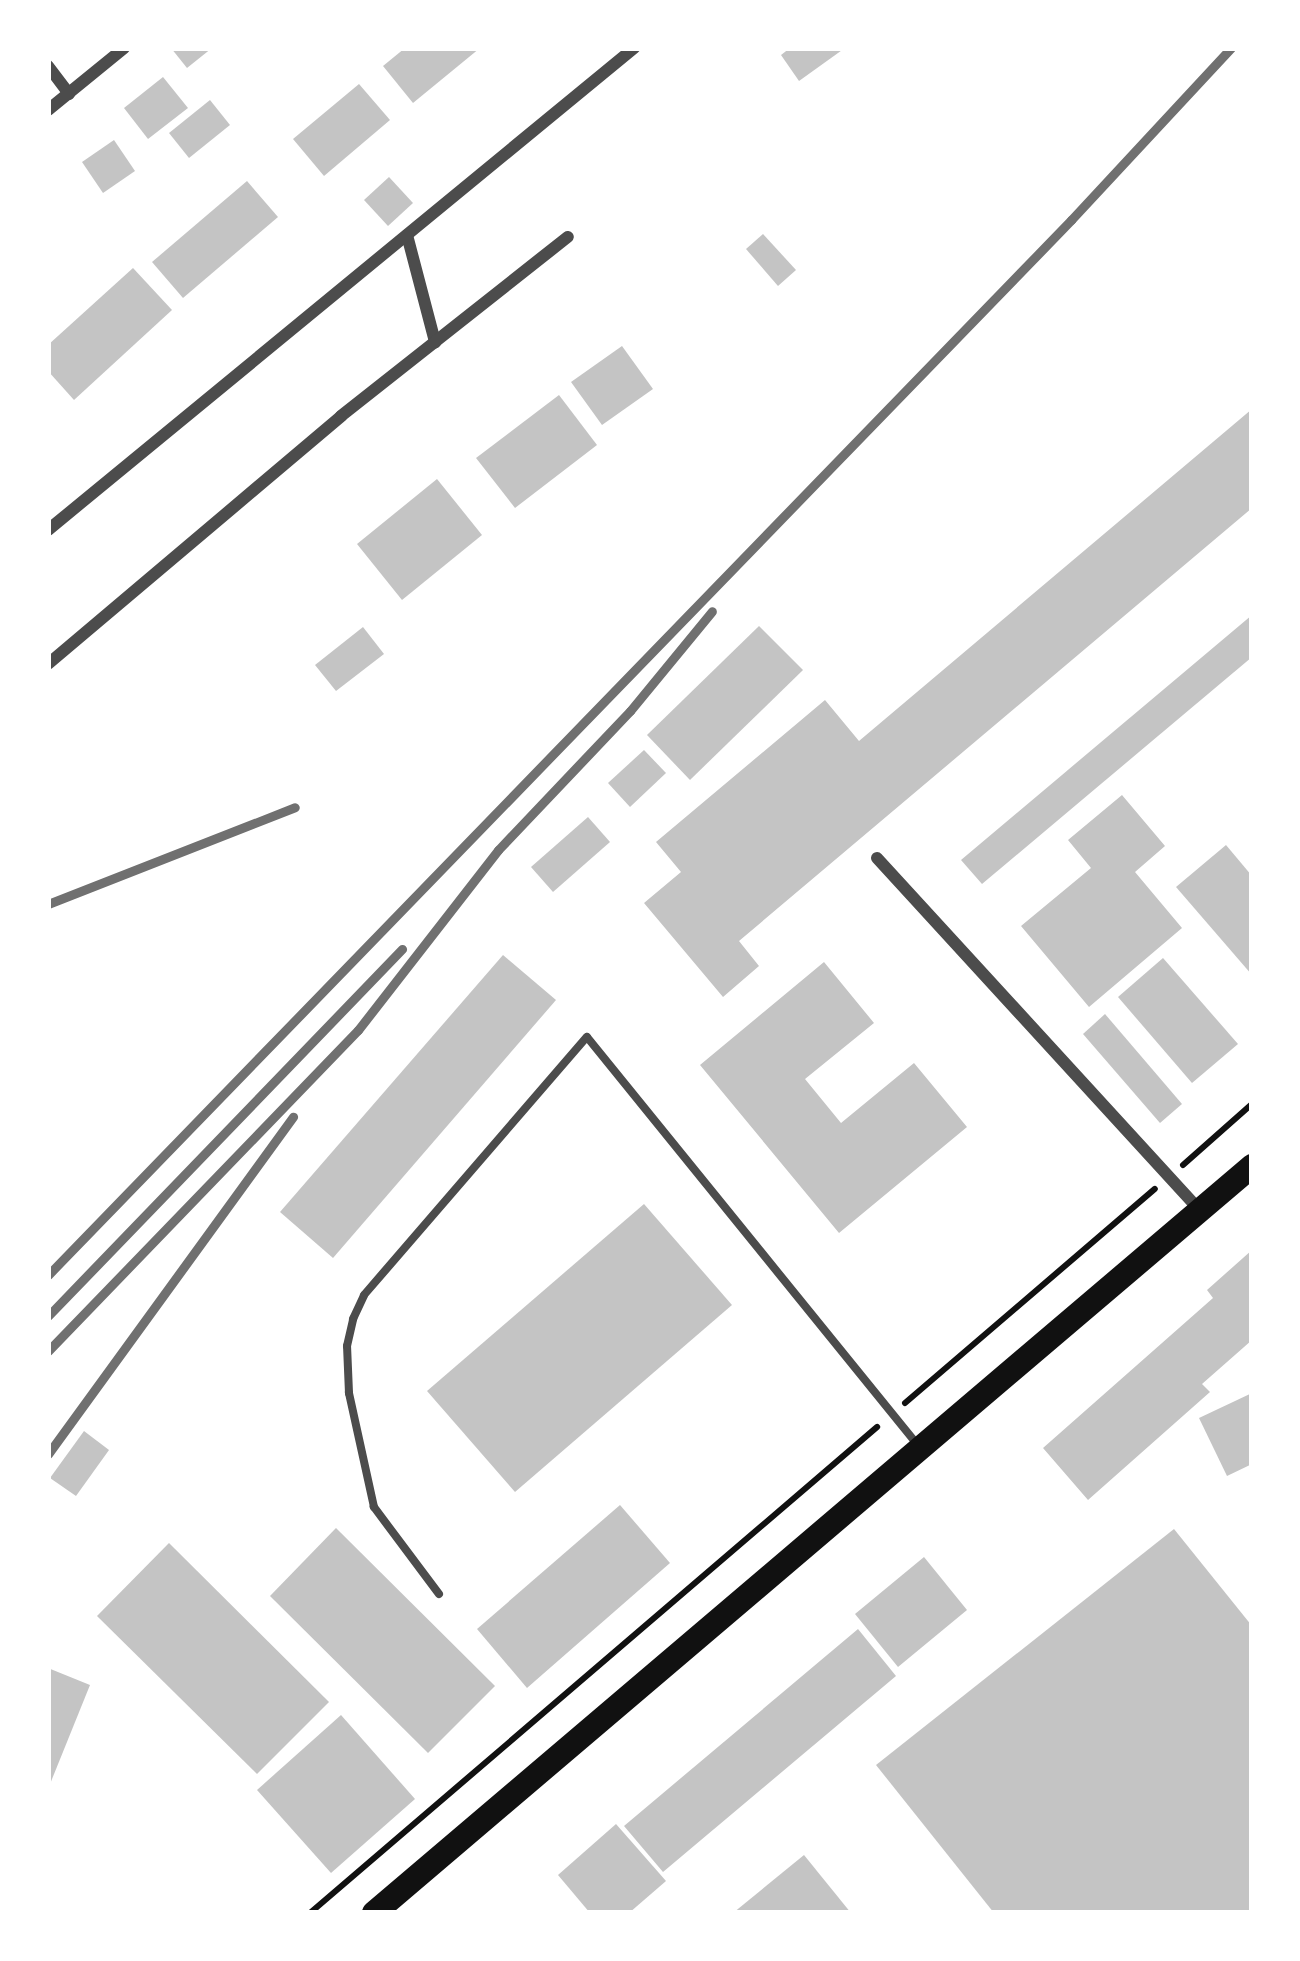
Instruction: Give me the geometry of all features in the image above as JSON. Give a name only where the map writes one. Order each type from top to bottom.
[{"type":"main road","points":[[374,1913],[1252,1166]]},
{"type":"street","points":[[48,110],[124,48]]},
{"type":"street","points":[[48,530],[634,48]]},
{"type":"street","points":[[48,66],[69,94]]},
{"type":"street","points":[[406,235],[435,342]]},
{"type":"street","points":[[48,664],[435,342],[568,238]]},
{"type":"street","points":[[877,858],[1199,1210]]},
{"type":"lane","points":[[439,1594],[374,1507],[349,1393],[347,1346],[353,1319],[364,1295],[587,1037],[920,1449]]},
{"type":"path","points":[[310,1913],[1252,1104]]},
{"type":"building","points":[[171,48],[212,48],[187,68]]},
{"type":"building","points":[[405,48],[480,48],[413,103],[383,66]]},
{"type":"building","points":[[790,48],[845,48],[799,81],[781,55]]},
{"type":"building","points":[[163,77],[188,108],[148,139],[124,108]]},
{"type":"building","points":[[359,84],[390,120],[324,176],[293,139]]},
{"type":"building","points":[[210,100],[230,125],[189,158],[169,133]]},
{"type":"building","points":[[114,140],[135,171],[103,193],[82,162]]},
{"type":"building","points":[[389,177],[413,203],[388,226],[364,200]]},
{"type":"building","points":[[247,181],[278,217],[183,298],[152,262]]},
{"type":"building","points":[[763,234],[796,270],[778,286],[746,249]]},
{"type":"building","points":[[133,268],[172,310],[74,400],[48,371],[48,345]]},
{"type":"building","points":[[622,346],[653,389],[602,425],[571,382]]},
{"type":"building","points":[[559,395],[597,445],[515,508],[476,458]]},
{"type":"building","points":[[1252,409],[1252,508],[739,941],[759,966],[723,997],[644,903],[681,872],[656,842],[825,700],[859,741]]},
{"type":"building","points":[[437,479],[482,535],[402,600],[357,544]]},
{"type":"building","points":[[1252,615],[1252,657],[982,884],[961,860]]},
{"type":"building","points":[[759,626],[803,670],[690,780],[647,735]]},
{"type":"building","points":[[363,627],[384,654],[336,691],[315,665]]},
{"type":"building","points":[[644,750],[666,773],[630,807],[608,783]]},
{"type":"building","points":[[1122,795],[1165,846],[1135,872],[1182,928],[1089,1007],[1021,926],[1091,868],[1068,840]]},
{"type":"building","points":[[588,817],[610,842],[553,892],[531,867]]},
{"type":"building","points":[[1226,845],[1252,876],[1252,975],[1176,887]]},
{"type":"building","points":[[503,955],[556,1000],[333,1258],[280,1212]]},
{"type":"building","points":[[1163,958],[1238,1044],[1192,1083],[1118,997]]},
{"type":"building","points":[[824,962],[874,1023],[805,1079],[841,1123],[914,1063],[967,1127],[839,1233],[700,1065]]},
{"type":"building","points":[[1105,1014],[1182,1104],[1160,1123],[1083,1034]]},
{"type":"building","points":[[644,1204],[732,1305],[515,1492],[427,1391]]},
{"type":"building","points":[[1252,1250],[1252,1340],[1202,1384],[1210,1392],[1088,1500],[1043,1448],[1213,1298],[1207,1290]]},
{"type":"building","points":[[1252,1393],[1252,1464],[1227,1476],[1199,1418]]},
{"type":"building","points":[[84,1431],[109,1450],[76,1496],[50,1478]]},
{"type":"building","points":[[620,1505],[670,1563],[527,1688],[477,1629]]},
{"type":"building","points":[[336,1528],[495,1686],[428,1753],[270,1596]]},
{"type":"building","points":[[1174,1529],[1252,1626],[1252,1913],[994,1913],[876,1765]]},
{"type":"building","points":[[169,1543],[329,1702],[257,1774],[97,1616]]},
{"type":"building","points":[[924,1557],[967,1610],[898,1667],[855,1614]]},
{"type":"building","points":[[858,1629],[896,1676],[663,1872],[624,1826]]},
{"type":"building","points":[[48,1668],[90,1685],[48,1789]]},
{"type":"building","points":[[341,1715],[415,1799],[331,1873],[257,1790]]},
{"type":"building","points":[[616,1824],[666,1881],[629,1913],[590,1913],[558,1875]]},
{"type":"building","points":[[804,1855],[851,1913],[733,1913]]},
{"type":"railway","points":[[48,1275],[1071,220],[1231,48]]},
{"type":"railway","points":[[48,1351],[358,1030],[498,850],[630,711],[712,611]]},
{"type":"railway","points":[[48,904],[295,807]]},
{"type":"railway","points":[[48,1316],[402,949]]},
{"type":"railway","points":[[48,1454],[293,1117]]}]
